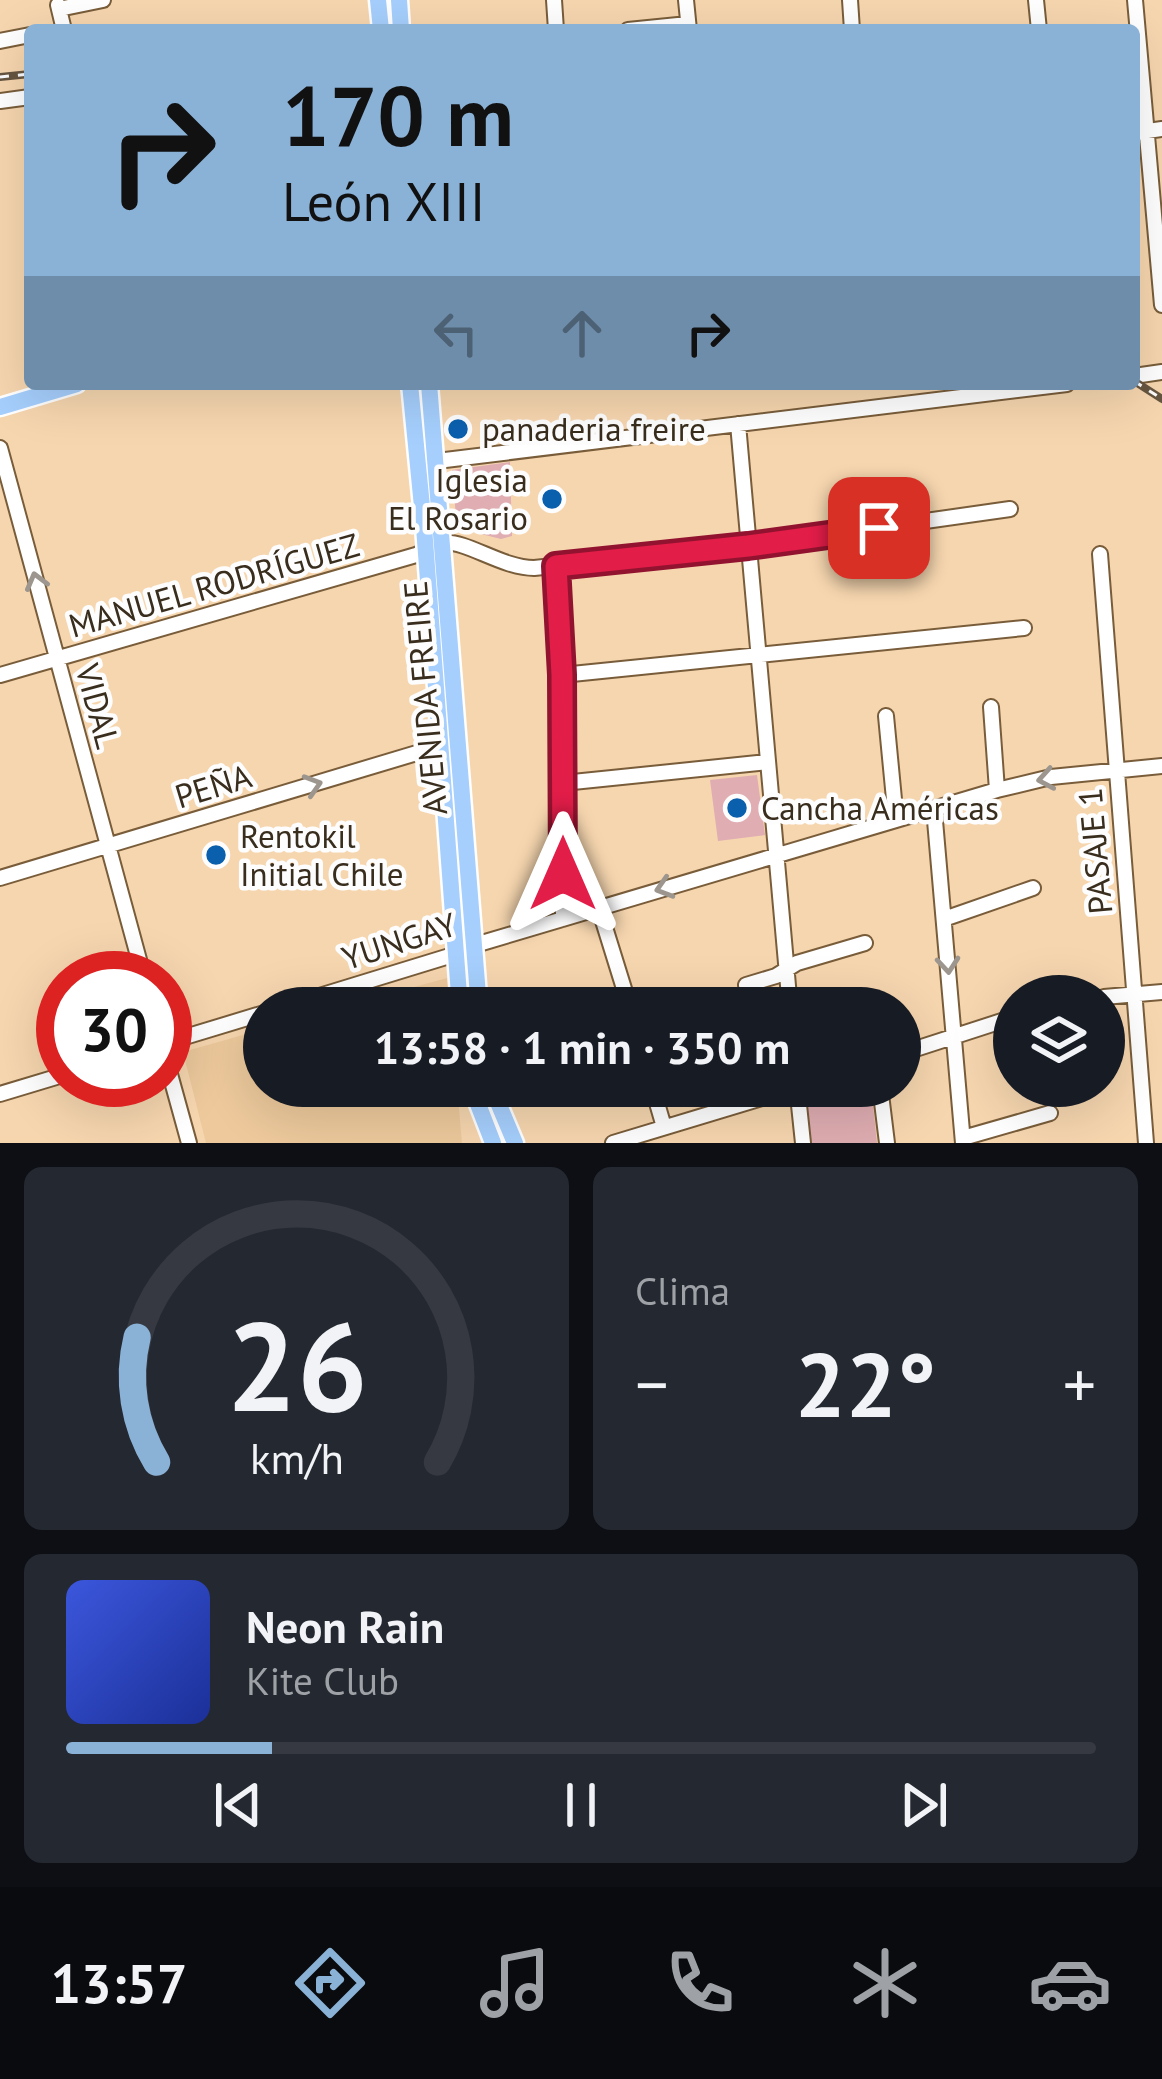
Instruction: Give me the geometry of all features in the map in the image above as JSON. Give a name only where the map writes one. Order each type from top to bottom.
[{"type":"main road","points":[[0,406],[56,390]]},
{"type":"main road","name":"AVENIDA FREIRE","points":[[411,390],[434,547],[478,987]]},
{"type":"main road","name":"AVENIDA FREIRE","points":[[430,390],[437,461],[434,547],[440,746],[458,987]]},
{"type":"main road","points":[[416,438],[437,461]]},
{"type":"main road","points":[[479,1107],[493,1143]]},
{"type":"main road","points":[[499,1107],[514,1143]]},
{"type":"street","points":[[58,5],[103,0]]},
{"type":"street","points":[[1140,50],[1162,305]]},
{"type":"street","points":[[437,461],[1018,390]]},
{"type":"street","points":[[738,424],[788,987]]},
{"type":"street","name":"VIDAL","points":[[0,448],[137,951]]},
{"type":"street","points":[[434,547],[459,545],[514,567],[556,566],[748,546],[1010,509]]},
{"type":"street","name":"MANUEL RODRÍGUEZ","points":[[0,675],[434,547]]},
{"type":"street","name":"PASAJE 1","points":[[1100,554],[1146,1143]]},
{"type":"street","points":[[556,566],[562,675],[562,920]]},
{"type":"street","points":[[562,675],[1024,628]]},
{"type":"street","points":[[992,707],[997,790]]},
{"type":"street","points":[[886,716],[896,820]]},
{"type":"street","name":"PEÑA","points":[[0,878],[440,746]]},
{"type":"street","points":[[563,783],[768,762]]},
{"type":"street","name":"YUNGAY","points":[[348,987],[997,790],[1052,777],[1162,766]]},
{"type":"street","points":[[934,809],[963,1140],[1050,1112]]},
{"type":"street","points":[[944,919],[1033,888]]},
{"type":"street","points":[[598,908],[623,987]]},
{"type":"street","points":[[746,985],[776,976],[796,963],[865,943]]},
{"type":"street","points":[[1125,995],[1162,992]]},
{"type":"street","points":[[192,1035],[243,1019]]},
{"type":"street","points":[[921,1047],[993,1024]]},
{"type":"street","points":[[0,1094],[36,1083]]},
{"type":"street","points":[[178,1107],[188,1143]]},
{"type":"street","points":[[658,1107],[664,1127]]},
{"type":"street","points":[[613,1143],[730,1107]]},
{"type":"street","points":[[800,1107],[803,1143]]},
{"type":"street","points":[[882,1107],[886,1143]]},
{"type":"shaded area","points":[[510,462],[512,536],[501,539],[457,528],[452,470]]},
{"type":"shaded area","name":"Cancha Américas","points":[[757,775],[765,835],[718,841],[710,780]]},
{"type":"shaded area","points":[[447,978],[448,987],[414,987]]},
{"type":"shaded area","points":[[243,1035],[243,1107],[459,1107],[462,1143],[206,1143],[192,1088],[192,1049]]},
{"type":"shaded area","points":[[807,1107],[873,1107],[877,1143],[811,1143]]},
{"type":"railway","points":[[0,77],[24,75]]},
{"type":"railway","points":[[1140,385],[1162,399]]},
{"type":"place","name":"panaderia freire","points":[[458,429]]},
{"type":"place","name":"Iglesia El Rosario","points":[[552,499]]},
{"type":"place","name":"Cancha Américas","points":[[737,808]]},
{"type":"place","name":"Rentokil Initial Chile","points":[[216,855]]},
{"type":"route","points":[[563,874],[556,566],[879,528]]}]
